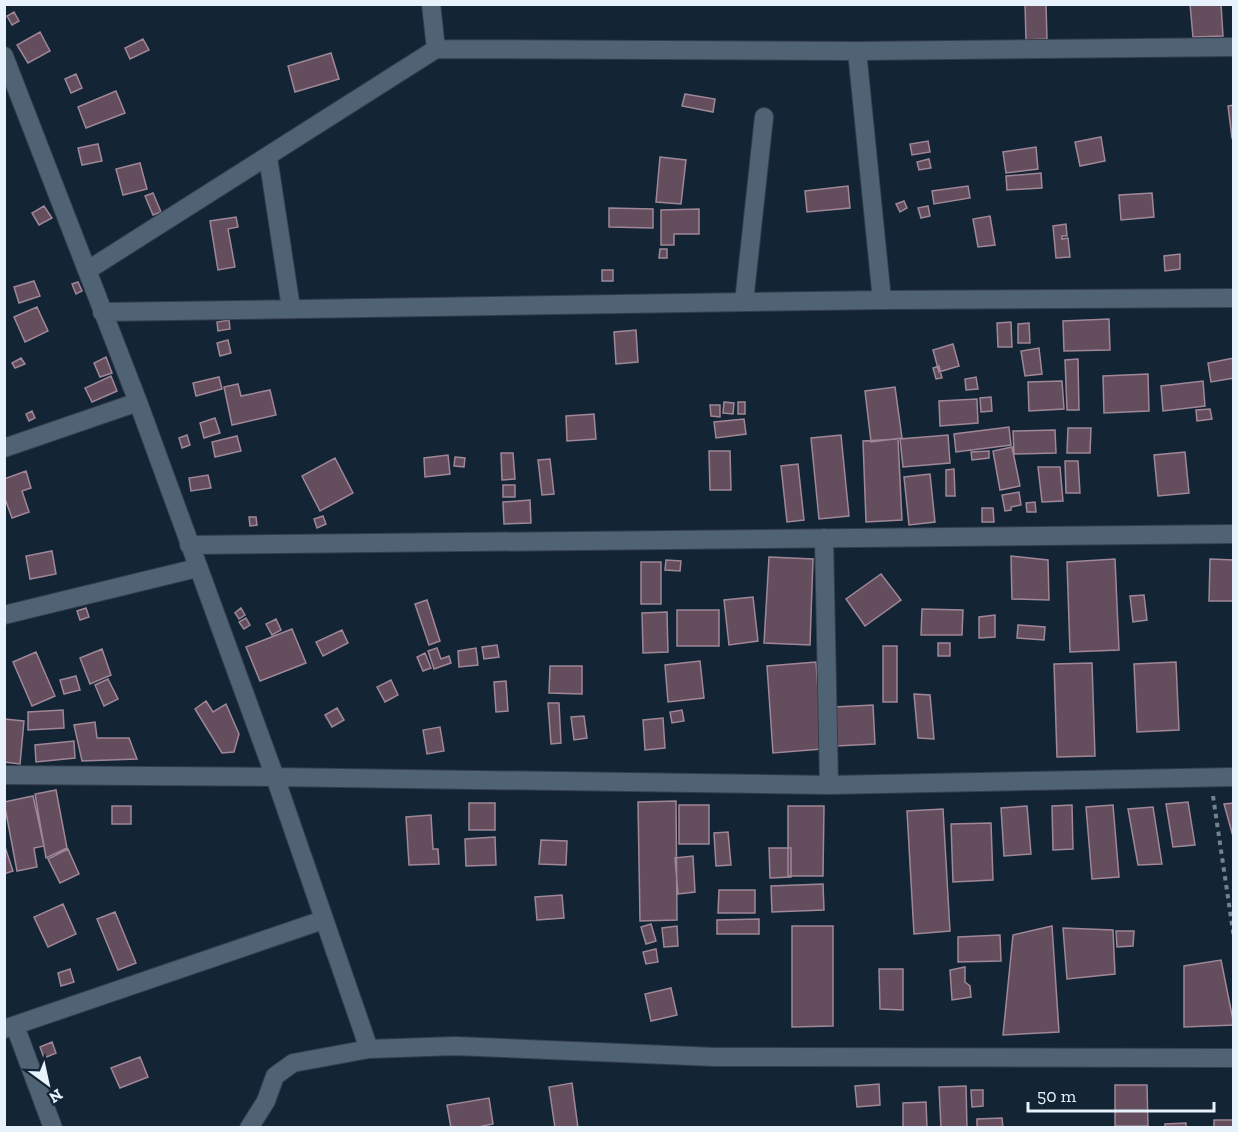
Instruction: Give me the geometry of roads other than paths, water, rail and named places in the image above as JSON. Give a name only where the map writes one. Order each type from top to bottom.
[{"type":"street","points":[[431,4],[436,49]]},
{"type":"street","points":[[88,270],[268,158],[436,49],[857,51],[1233,47]]},
{"type":"street","points":[[857,51],[882,300]]},
{"type":"street","points":[[4,57],[138,402],[275,777],[369,1049]]},
{"type":"street","points":[[744,302],[764,117]]},
{"type":"street","points":[[268,158],[291,308]]},
{"type":"street","points":[[102,312],[882,300],[1233,298]]},
{"type":"street","points":[[4,448],[138,402]]},
{"type":"street","points":[[189,545],[1233,534]]},
{"type":"street","points":[[824,538],[829,785]]},
{"type":"street","points":[[4,615],[197,568]]},
{"type":"street","points":[[4,775],[829,785],[1233,777]]},
{"type":"street","points":[[53,1128],[10,1028],[323,920]]},
{"type":"street","points":[[249,1128],[266,1101],[275,1076],[293,1063],[369,1049],[455,1046],[727,1057],[1233,1058]]}]
